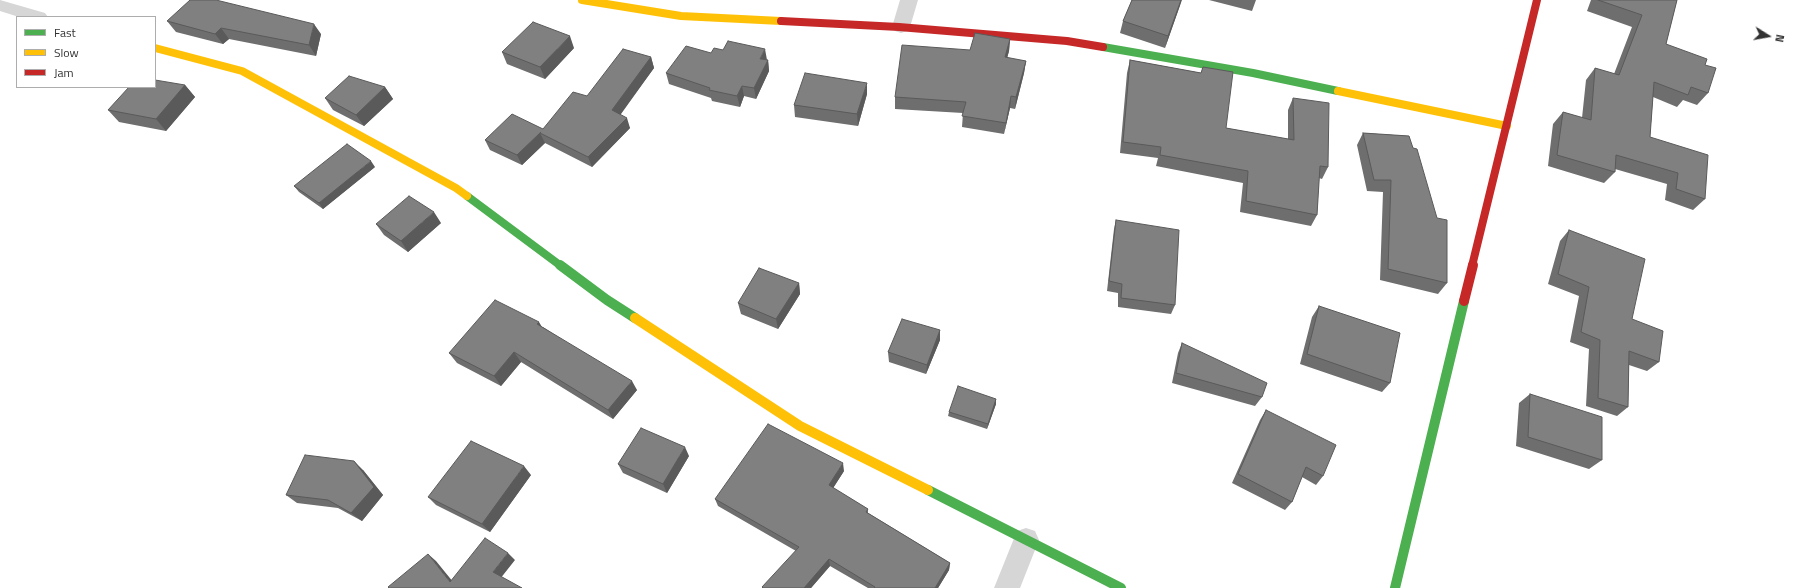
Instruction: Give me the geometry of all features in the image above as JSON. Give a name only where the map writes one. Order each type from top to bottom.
[{"type":"street","points":[[582,0],[680,16],[901,27],[1067,41],[1253,73],[1507,126]]},
{"type":"street","points":[[901,27],[908,0]]},
{"type":"street","points":[[1395,588],[1537,0]]},
{"type":"street","points":[[0,5],[36,16]]},
{"type":"street","points":[[156,48],[242,71],[456,188],[608,300],[800,426],[1121,588]]},
{"type":"street","points":[[1007,588],[1026,540]]},
{"type":"building","points":[[190,0],[216,0],[314,24],[309,45],[221,28],[215,34],[167,21]]},
{"type":"building","points":[[1132,0],[1181,0],[1168,36],[1123,21]]},
{"type":"building","points":[[1598,0],[1677,0],[1666,44],[1707,59],[1705,65],[1716,68],[1708,93],[1691,87],[1688,95],[1654,82],[1650,137],[1708,155],[1705,199],[1676,189],[1678,173],[1616,155],[1615,172],[1557,155],[1563,112],[1591,120],[1595,68],[1619,75],[1642,15]]},
{"type":"building","points":[[533,22],[570,36],[540,67],[502,52]]},
{"type":"building","points":[[975,33],[1010,39],[1005,57],[1026,61],[1016,97],[1011,96],[1006,123],[962,116],[966,102],[895,97],[902,45],[970,50]]},
{"type":"building","points":[[728,41],[765,49],[760,59],[768,60],[754,88],[742,86],[737,96],[709,90],[710,88],[666,73],[686,46],[711,53],[714,48],[723,50]]},
{"type":"building","points":[[623,49],[651,57],[612,110],[627,118],[588,157],[540,133],[541,132],[517,155],[485,140],[512,114],[543,129],[573,92],[587,96]]},
{"type":"building","points":[[1130,60],[1201,73],[1203,67],[1233,72],[1226,128],[1294,140],[1293,98],[1329,103],[1328,167],[1320,166],[1317,215],[1246,201],[1248,171],[1160,155],[1161,147],[1123,142]]},
{"type":"building","points":[[805,73],[867,83],[857,114],[794,105]]},
{"type":"building","points":[[349,76],[385,87],[356,115],[325,98]]},
{"type":"building","points":[[156,80],[185,85],[156,119],[108,110],[128,88],[156,88]]},
{"type":"building","points":[[1363,133],[1409,136],[1413,148],[1417,149],[1437,218],[1447,220],[1447,283],[1388,269],[1391,180],[1374,180]]},
{"type":"building","points":[[347,144],[371,161],[319,203],[294,186]]},
{"type":"building","points":[[409,196],[434,212],[401,241],[376,224]]},
{"type":"building","points":[[1116,220],[1179,230],[1175,305],[1121,298],[1122,284],[1109,281]]},
{"type":"building","points":[[1569,230],[1645,259],[1632,319],[1663,331],[1659,362],[1629,351],[1628,407],[1598,398],[1600,340],[1581,332],[1589,287],[1558,274]]},
{"type":"building","points":[[759,268],[799,283],[776,319],[738,303]]},
{"type":"building","points":[[495,300],[539,322],[537,324],[632,381],[608,410],[514,352],[494,376],[449,353]]},
{"type":"building","points":[[1319,306],[1400,333],[1390,383],[1307,354]]},
{"type":"building","points":[[902,319],[940,330],[927,365],[888,352]]},
{"type":"building","points":[[1182,343],[1267,383],[1262,397],[1176,373]]},
{"type":"building","points":[[958,386],[996,399],[988,424],[949,412]]},
{"type":"building","points":[[1530,394],[1602,417],[1602,460],[1528,437]]},
{"type":"building","points":[[1266,410],[1336,445],[1323,476],[1306,467],[1292,502],[1238,474]]},
{"type":"building","points":[[768,424],[843,463],[829,485],[868,509],[866,512],[950,563],[935,588],[874,588],[875,587],[829,559],[804,588],[763,588],[762,587],[799,547],[715,499]]},
{"type":"building","points":[[641,428],[685,447],[663,484],[618,464]]},
{"type":"building","points":[[471,441],[524,466],[482,524],[428,497]]},
{"type":"building","points":[[305,455],[354,461],[374,487],[351,513],[328,500],[286,495]]},
{"type":"building","points":[[485,538],[508,553],[493,572],[522,588],[388,587],[428,554],[450,582]]},
{"type":"traffic: fast","points":[[1103,47],[1253,73],[1338,91]]},
{"type":"traffic: fast","points":[[467,196],[607,300],[635,318]]},
{"type":"traffic: fast","points":[[1395,588],[1464,301]]},
{"type":"traffic: fast","points":[[928,490],[1121,588]]},
{"type":"traffic: slow","points":[[582,0],[681,16],[781,21]]},
{"type":"traffic: slow","points":[[156,48],[242,71],[456,188],[467,196]]},
{"type":"traffic: slow","points":[[1338,91],[1507,126]]},
{"type":"traffic: slow","points":[[635,318],[800,426],[928,490]]},
{"type":"traffic: jam","points":[[1464,301],[1537,0]]},
{"type":"traffic: jam","points":[[781,21],[899,27],[1067,41],[1103,47]]}]
